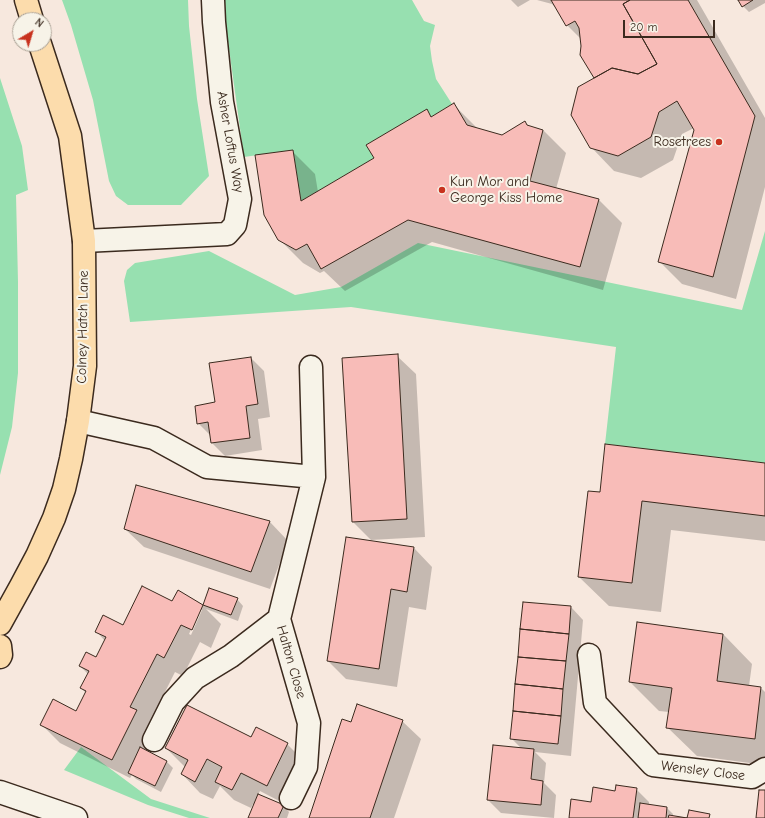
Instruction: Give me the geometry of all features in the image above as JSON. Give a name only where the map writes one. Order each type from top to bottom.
[{"type":"main road","points":[[26,0],[30,12]]},
{"type":"main road","name":"Colney Hatch Lane","points":[[0,624],[37,556],[54,518],[64,488],[78,421],[85,366],[84,241],[70,136],[43,52]]},
{"type":"main road","points":[[0,646],[0,657]]},
{"type":"street","name":"Asher Loftus Way","points":[[84,241],[226,234],[235,225],[240,199],[222,102],[213,0]]},
{"type":"street","name":"Halton Close","points":[[292,798],[306,767],[308,724],[279,619],[314,477],[311,367]]},
{"type":"street","points":[[78,421],[154,438],[207,466],[314,477]]},
{"type":"street","points":[[154,740],[173,702],[195,678],[232,656],[279,619]]},
{"type":"street","name":"Wensley Close","points":[[589,655],[595,703],[653,765],[752,777],[765,769]]},
{"type":"street","points":[[0,792],[76,818]]},
{"type":"green space","points":[[62,0],[188,0],[189,26],[197,99],[209,176],[181,205],[128,205],[116,196],[109,181],[93,100]]},
{"type":"green space","points":[[225,0],[412,0],[424,21],[435,25],[430,46],[432,61],[436,79],[452,104],[431,117],[426,110],[366,145],[374,158],[301,201],[293,150],[244,157],[226,27]]},
{"type":"green space","points":[[0,78],[22,146],[28,190],[16,195],[18,373],[12,427],[0,475]]},
{"type":"green space","points":[[765,231],[765,463],[605,444],[616,347],[351,307],[130,322],[124,281],[127,270],[135,263],[209,251],[295,295],[341,287],[418,243],[742,310]]},
{"type":"green space","points":[[81,747],[151,799],[210,818],[189,818],[148,805],[64,770]]},
{"type":"building","points":[[551,0],[630,0],[623,4],[657,64],[638,74],[612,68],[594,78],[580,55],[581,46],[579,28],[575,21],[566,26]]},
{"type":"building","name":"Rosetrees","points":[[630,0],[688,0],[755,116],[713,277],[658,262],[694,130],[677,101],[659,112],[651,137],[618,156],[590,148],[571,115],[578,87],[612,68],[638,74],[657,64],[623,4]]},
{"type":"building","points":[[738,0],[753,0],[742,7]]},
{"type":"building","name":"Kun Mor and George Kiss Home","points":[[454,103],[467,125],[502,135],[525,121],[527,125],[543,130],[530,181],[599,199],[580,267],[408,220],[321,269],[307,244],[296,250],[278,240],[264,215],[255,155],[293,150],[301,201],[374,158],[366,145],[427,109],[431,117]]},
{"type":"building","points":[[398,354],[407,519],[352,522],[342,358]]},
{"type":"building","points":[[251,357],[258,404],[246,406],[250,438],[211,443],[208,422],[197,424],[195,406],[215,402],[209,363]]},
{"type":"building","points":[[605,444],[765,463],[765,516],[642,501],[632,583],[578,577],[588,491],[600,492]]},
{"type":"building","points":[[136,485],[270,521],[251,572],[124,529]]},
{"type":"building","points":[[346,537],[414,547],[407,592],[391,589],[379,669],[327,661]]},
{"type":"building","points":[[142,586],[172,601],[178,590],[203,605],[192,630],[181,625],[164,658],[157,654],[130,707],[137,710],[112,760],[40,725],[53,699],[76,711],[86,691],[80,688],[89,671],[79,666],[86,652],[96,657],[106,637],[95,632],[103,615],[123,625]]},
{"type":"building","points":[[209,588],[238,598],[231,615],[203,605]]},
{"type":"building","points":[[523,602],[571,606],[569,634],[520,629]]},
{"type":"building","points":[[637,622],[723,634],[717,681],[761,687],[755,739],[666,728],[672,688],[629,682]]},
{"type":"building","points":[[520,629],[569,634],[566,661],[518,657]]},
{"type":"building","points":[[518,657],[566,661],[563,689],[515,684]]},
{"type":"building","points":[[515,684],[563,689],[561,716],[513,711]]},
{"type":"building","points":[[357,704],[403,720],[370,818],[309,818],[342,719],[351,722]]},
{"type":"building","points":[[187,705],[251,737],[256,727],[288,743],[267,786],[241,773],[232,790],[215,782],[222,767],[207,759],[195,782],[181,774],[188,760],[165,748]]},
{"type":"building","points":[[513,711],[561,716],[558,744],[510,739]]},
{"type":"building","points":[[493,745],[534,749],[531,779],[543,781],[541,805],[487,800]]},
{"type":"building","points":[[140,747],[167,761],[155,786],[128,773]]},
{"type":"building","points":[[616,785],[637,788],[633,818],[569,818],[571,799],[591,802],[593,787],[615,791]]},
{"type":"building","points":[[759,790],[765,790],[765,818],[756,818]]},
{"type":"building","points":[[258,794],[284,805],[278,818],[248,818]]},
{"type":"building","points":[[640,803],[667,807],[666,818],[638,818]]},
{"type":"building","points":[[689,810],[710,814],[709,818],[687,818]]},
{"type":"building","points":[[669,815],[687,818],[668,818]]},
{"type":"place","name":"Rosetrees","points":[[719,142]]},
{"type":"place","name":"Kun Mor and George Kiss Home","points":[[442,190]]}]
